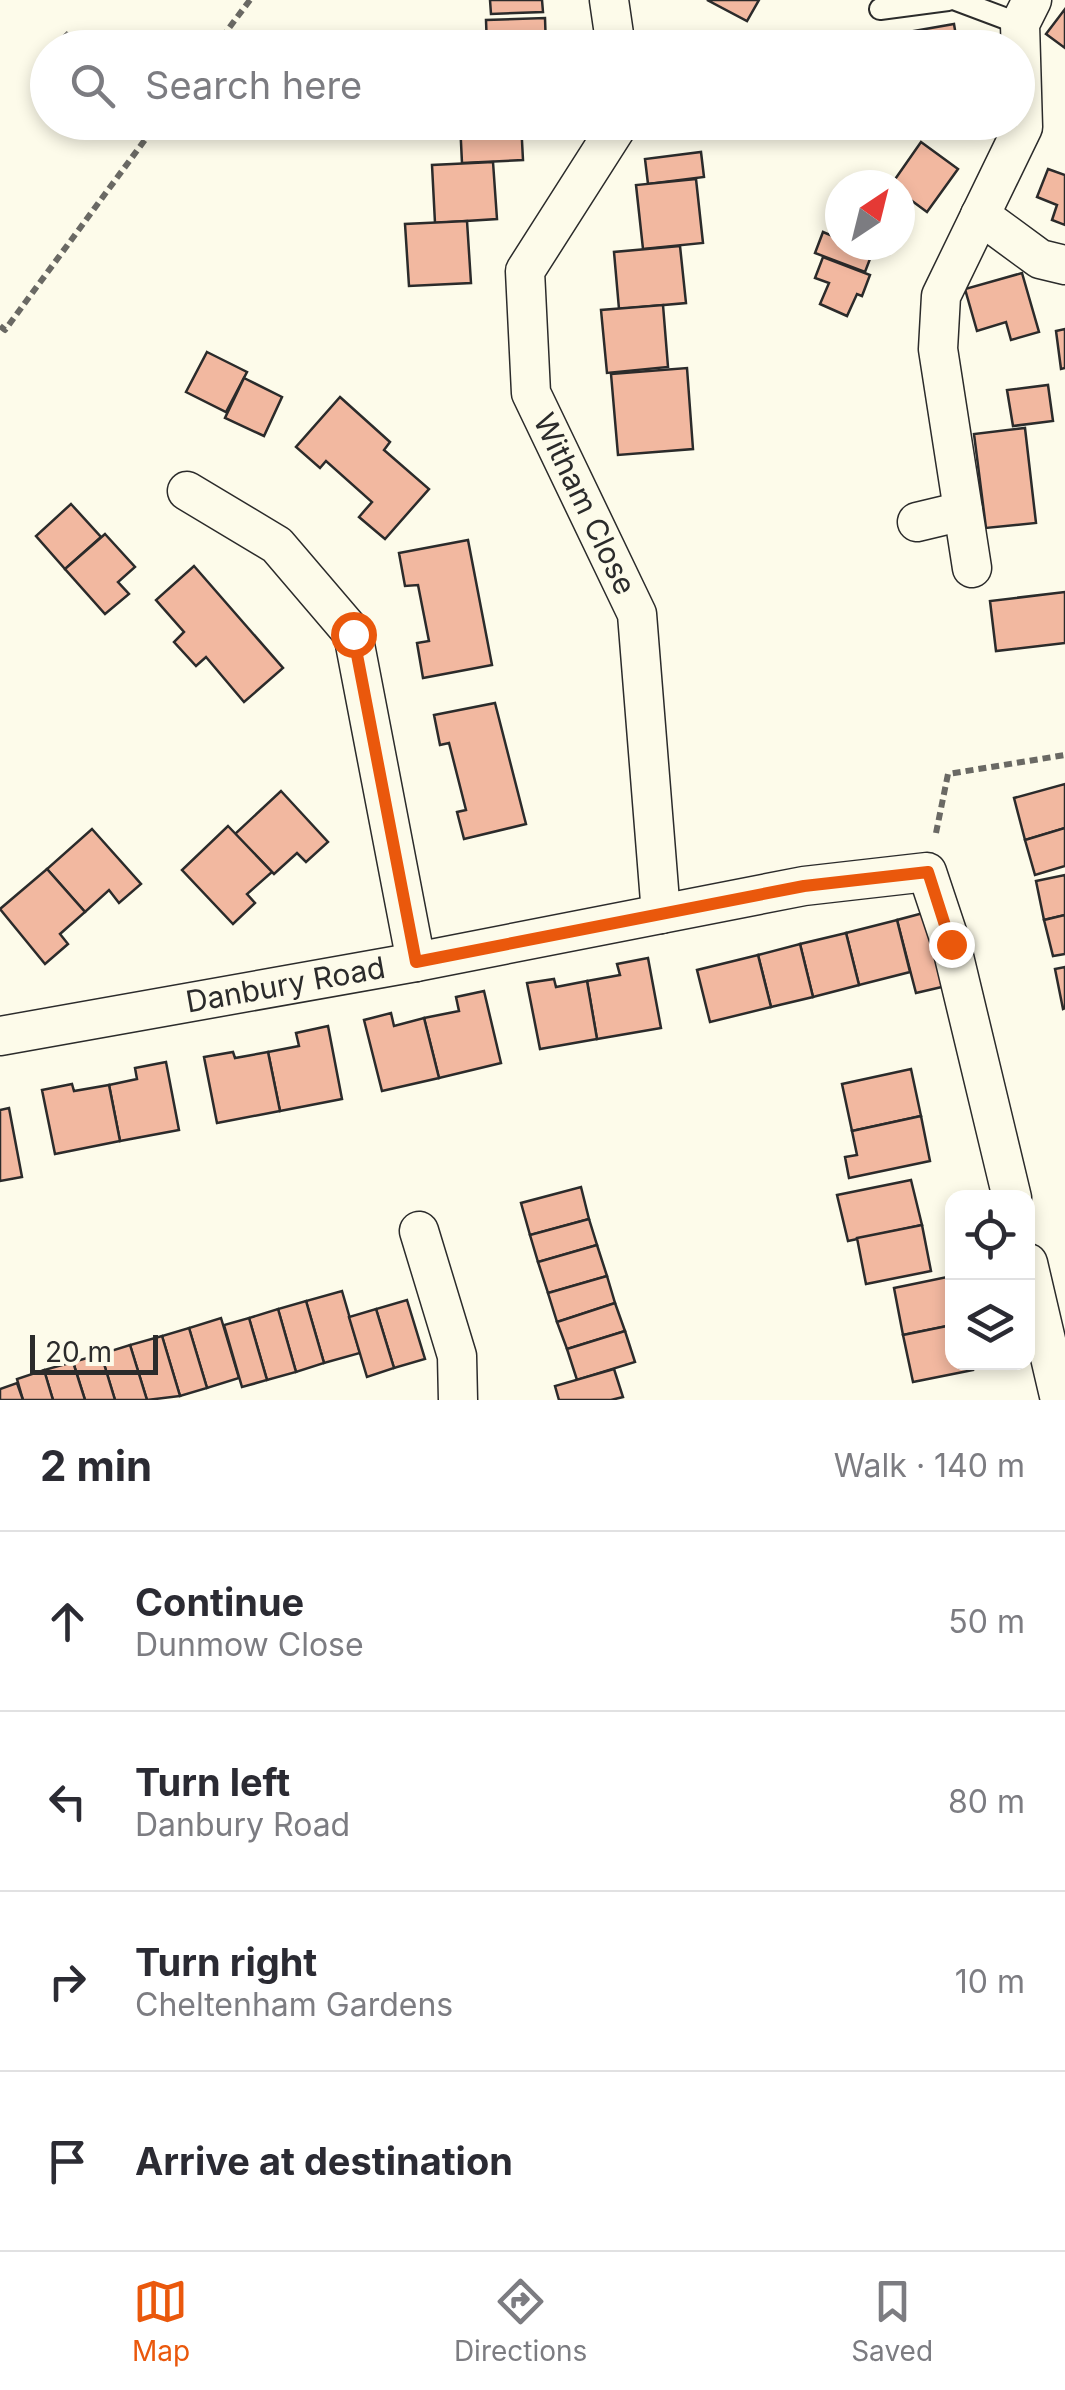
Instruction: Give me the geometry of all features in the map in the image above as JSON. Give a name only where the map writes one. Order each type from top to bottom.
[{"type":"street","points":[[609,0],[613,30]]},
{"type":"street","name":"Witham Close","points":[[609,140],[525,271],[530,393],[637,614],[660,914]]},
{"type":"street","points":[[972,568],[938,349],[941,296],[1016,140]]},
{"type":"street","points":[[980,214],[1040,259],[1065,265]]},
{"type":"street","points":[[188,490],[278,545],[353,634],[416,962]]},
{"type":"street","points":[[917,522],[964,511]]},
{"type":"street","points":[[928,872],[951,944],[1010,1190]]},
{"type":"street","name":"Danbury Road","points":[[0,1036],[416,962],[804,886],[928,872]]},
{"type":"street","points":[[419,1232],[458,1356],[458,1400]]},
{"type":"street","points":[[1032,1280],[1060,1400]]},
{"type":"lane","points":[[880,8],[952,0],[1026,12]]},
{"type":"path","points":[[228,30],[250,0]]},
{"type":"path","points":[[0,326],[5,330],[145,140]]},
{"type":"path","points":[[928,872],[948,774],[1065,755]]},
{"type":"building","points":[[490,0],[542,0],[543,12],[491,14]]},
{"type":"building","points":[[707,0],[759,0],[747,21]]},
{"type":"building","points":[[1065,9],[1065,48],[1046,34]]},
{"type":"building","points":[[545,18],[545,30],[486,30],[486,20]]},
{"type":"building","points":[[954,24],[955,30],[920,30]]},
{"type":"building","points":[[461,140],[522,140],[523,160],[462,163]]},
{"type":"building","points":[[921,142],[958,169],[927,212],[915,203],[915,170],[901,170]]},
{"type":"building","points":[[701,152],[704,177],[648,184],[645,159]]},
{"type":"building","points":[[493,162],[497,219],[435,223],[432,165]]},
{"type":"building","points":[[1048,169],[1065,175],[1065,225],[1052,220],[1057,205],[1037,197]]},
{"type":"building","points":[[696,179],[703,243],[643,249],[636,185]]},
{"type":"building","points":[[467,221],[471,283],[409,286],[405,224]]},
{"type":"building","points":[[823,232],[825,233],[825,257],[815,253]]},
{"type":"building","points":[[680,246],[686,303],[619,309],[614,252]]},
{"type":"building","points":[[823,257],[870,275],[862,296],[857,294],[847,316],[820,304],[829,283],[815,278]]},
{"type":"building","points":[[833,260],[870,260],[865,272]]},
{"type":"building","points":[[1022,273],[1039,332],[1011,340],[1006,322],[977,331],[965,289]]},
{"type":"building","points":[[663,305],[668,367],[607,373],[601,310]]},
{"type":"building","points":[[1065,329],[1065,368],[1061,369],[1056,331]]},
{"type":"building","points":[[207,352],[247,372],[226,412],[186,392]]},
{"type":"building","points":[[687,368],[693,449],[618,455],[611,374]]},
{"type":"building","points":[[244,378],[282,397],[264,436],[225,418]]},
{"type":"building","points":[[1048,385],[1053,421],[1013,426],[1007,390]]},
{"type":"building","points":[[340,397],[390,442],[384,450],[429,489],[385,539],[359,517],[372,502],[326,461],[320,468],[296,447]]},
{"type":"building","points":[[1025,428],[1036,523],[986,528],[974,434]]},
{"type":"building","points":[[71,504],[101,537],[65,569],[36,536]]},
{"type":"building","points":[[105,534],[135,567],[118,582],[129,594],[105,614],[65,569]]},
{"type":"building","points":[[468,540],[492,665],[423,678],[417,643],[429,641],[418,585],[405,586],[399,553]]},
{"type":"building","points":[[194,566],[283,668],[244,702],[206,657],[196,666],[174,642],[184,632],[156,600]]},
{"type":"building","points":[[1065,592],[1065,643],[996,651],[990,601]]},
{"type":"building","points":[[495,703],[526,824],[464,839],[457,812],[466,810],[449,743],[440,745],[434,715]]},
{"type":"building","points":[[1065,784],[1065,828],[1025,840],[1014,798]]},
{"type":"building","points":[[281,791],[328,842],[306,862],[297,853],[274,874],[235,834]]},
{"type":"building","points":[[228,826],[272,872],[247,894],[255,903],[233,924],[182,870]]},
{"type":"building","points":[[1065,828],[1065,866],[1035,875],[1025,840]]},
{"type":"building","points":[[92,829],[141,884],[119,903],[109,890],[85,912],[47,869]]},
{"type":"building","points":[[47,869],[85,912],[60,934],[68,944],[45,964],[0,909]]},
{"type":"building","points":[[1065,875],[1065,915],[1044,920],[1036,881]]},
{"type":"building","points":[[927,912],[946,986],[916,993],[897,920]]},
{"type":"building","points":[[1065,915],[1065,954],[1053,956],[1044,920]]},
{"type":"building","points":[[897,920],[910,972],[859,985],[846,933]]},
{"type":"building","points":[[846,933],[859,985],[813,997],[800,944]]},
{"type":"building","points":[[800,944],[813,997],[771,1007],[758,955]]},
{"type":"building","points":[[758,955],[771,1007],[710,1022],[697,970]]},
{"type":"building","points":[[648,958],[661,1028],[597,1039],[587,981],[620,975],[617,964]]},
{"type":"building","points":[[1065,967],[1065,1008],[1063,1009],[1055,969]]},
{"type":"building","points":[[554,979],[556,987],[587,981],[597,1039],[540,1049],[527,983]]},
{"type":"building","points":[[484,991],[501,1063],[439,1078],[424,1018],[459,1011],[456,997]]},
{"type":"building","points":[[391,1013],[394,1026],[424,1018],[439,1078],[382,1091],[364,1020]]},
{"type":"building","points":[[328,1026],[342,1099],[280,1111],[268,1052],[299,1046],[296,1033]]},
{"type":"building","points":[[233,1052],[235,1058],[268,1052],[280,1111],[217,1123],[204,1057]]},
{"type":"building","points":[[166,1062],[179,1130],[120,1141],[109,1085],[137,1079],[135,1068]]},
{"type":"building","points":[[911,1069],[921,1116],[852,1131],[842,1084]]},
{"type":"building","points":[[72,1084],[74,1091],[109,1085],[120,1141],[55,1154],[42,1090]]},
{"type":"building","points":[[9,1108],[22,1177],[0,1181],[0,1110]]},
{"type":"building","points":[[921,1116],[930,1161],[849,1178],[845,1157],[857,1155],[852,1131]]},
{"type":"building","points":[[911,1180],[922,1225],[848,1241],[837,1195]]},
{"type":"building","points":[[581,1187],[589,1219],[530,1235],[521,1203]]},
{"type":"building","points":[[589,1219],[597,1245],[538,1262],[530,1235]]},
{"type":"building","points":[[922,1225],[931,1271],[866,1284],[857,1238]]},
{"type":"building","points":[[597,1245],[607,1276],[548,1293],[538,1262]]},
{"type":"building","points":[[607,1276],[615,1303],[557,1322],[548,1293]]},
{"type":"building","points":[[945,1277],[945,1326],[903,1335],[894,1288]]},
{"type":"building","points":[[342,1291],[360,1353],[324,1363],[306,1301]]},
{"type":"building","points":[[407,1300],[425,1359],[394,1368],[376,1309]]},
{"type":"building","points":[[306,1301],[324,1363],[296,1372],[278,1309]]},
{"type":"building","points":[[615,1303],[625,1331],[567,1349],[557,1322]]},
{"type":"building","points":[[278,1309],[296,1372],[267,1380],[249,1318]]},
{"type":"building","points":[[376,1309],[394,1368],[367,1377],[349,1317]]},
{"type":"building","points":[[221,1318],[239,1378],[207,1388],[189,1328]]},
{"type":"building","points":[[249,1318],[267,1380],[242,1387],[224,1325]]},
{"type":"building","points":[[945,1326],[945,1370],[973,1370],[913,1382],[903,1335]]},
{"type":"building","points":[[189,1328],[207,1388],[180,1396],[162,1336]]},
{"type":"building","points":[[625,1331],[635,1362],[577,1380],[567,1349]]},
{"type":"building","points":[[162,1336],[180,1396],[147,1400],[130,1345]]},
{"type":"building","points":[[130,1345],[147,1400],[115,1400],[101,1354]]},
{"type":"building","points":[[101,1354],[115,1400],[85,1400],[73,1362]]},
{"type":"building","points":[[73,1362],[85,1400],[53,1400],[44,1370]]},
{"type":"building","points":[[614,1369],[623,1397],[559,1400],[555,1386]]},
{"type":"building","points":[[44,1370],[53,1400],[23,1400],[17,1379]]},
{"type":"building","points":[[17,1383],[23,1400],[0,1400],[0,1389]]},
{"type":"route","points":[[353,634],[416,962],[804,886],[928,872],[951,944]]}]
